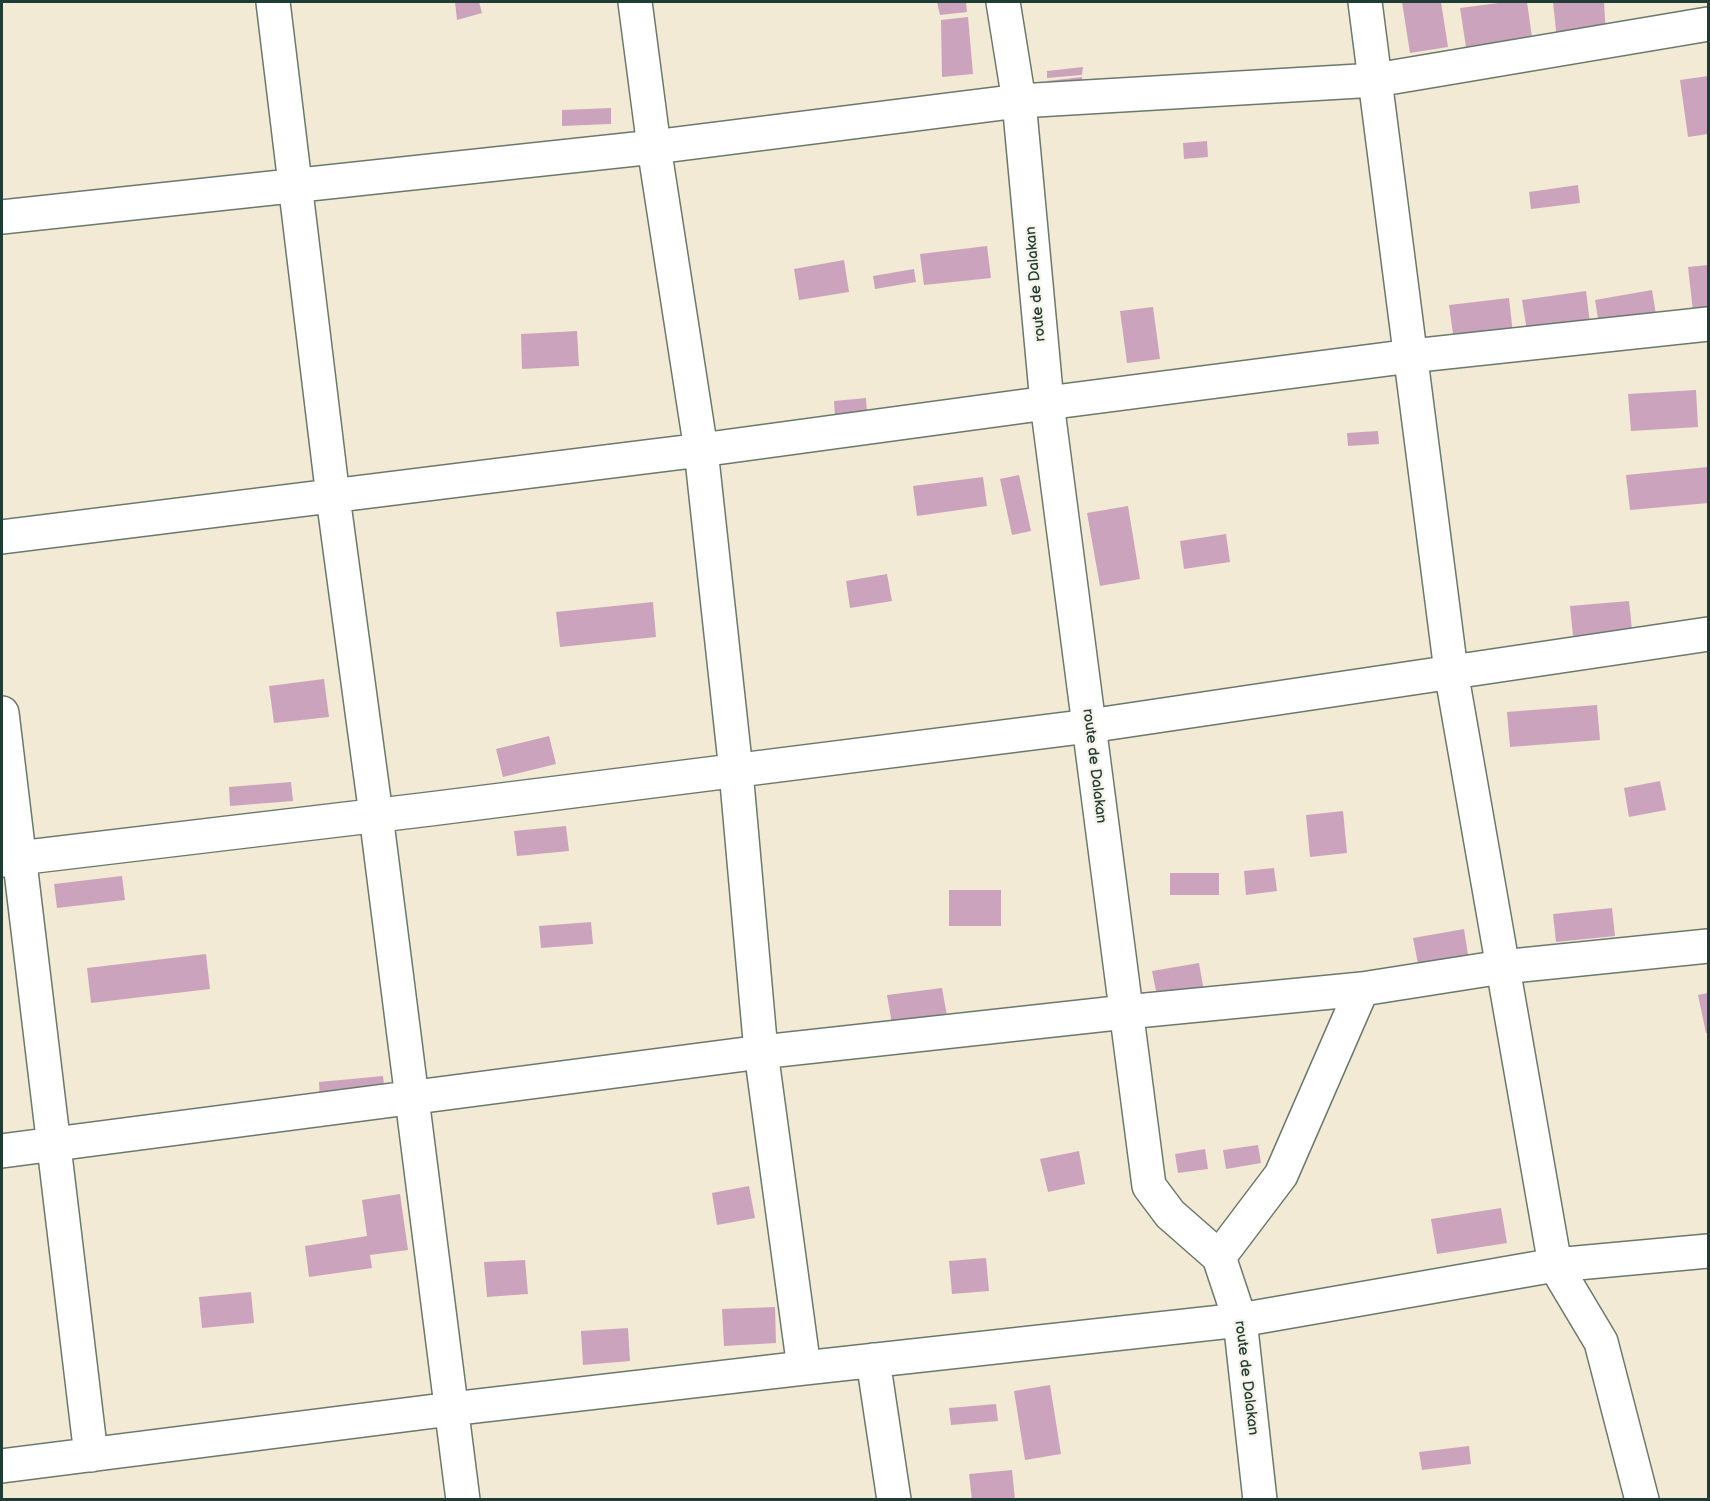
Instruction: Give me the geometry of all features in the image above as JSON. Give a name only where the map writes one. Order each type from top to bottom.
[{"type":"street","points":[[273,2],[333,497],[464,1500]]},
{"type":"street","points":[[634,2],[701,450],[736,771],[761,1052],[804,1368]]},
{"type":"street","name":"route de Dalakan","points":[[1003,2],[1019,101],[1047,403],[1149,1186],[1170,1214],[1220,1257],[1240,1320],[1260,1500]]},
{"type":"street","points":[[1365,2],[1451,671],[1555,1265],[1601,1342],[1642,1500]]},
{"type":"street","points":[[2,217],[654,147],[1019,101],[1376,80],[1708,24]]},
{"type":"street","points":[[2,537],[701,450],[1411,356],[1708,324]]},
{"type":"street","points":[[10,859],[1089,726],[1708,634]]},
{"type":"street","points":[[2,713],[10,859],[53,1143],[91,1455]]},
{"type":"street","points":[[2,1151],[761,1052],[1362,989],[1502,967],[1708,946]]},
{"type":"street","points":[[1220,1257],[1281,1175],[1362,989]]},
{"type":"street","points":[[2,1466],[451,1409],[1240,1320],[1555,1265],[1708,1251]]},
{"type":"street","points":[[873,1360],[894,1500]]},
{"type":"building","points":[[455,2],[479,2],[482,13],[457,20]]},
{"type":"building","points":[[937,2],[966,2],[967,12],[940,15]]},
{"type":"building","points":[[1402,2],[1441,2],[1448,47],[1410,53]]},
{"type":"building","points":[[1506,2],[1527,2],[1532,37],[1466,47],[1460,8]]},
{"type":"building","points":[[1553,2],[1604,2],[1606,36],[1557,40]]},
{"type":"building","points":[[968,17],[973,74],[942,77],[941,20]]},
{"type":"building","points":[[1083,67],[1082,75],[1047,78],[1047,71]]},
{"type":"building","points":[[1708,76],[1708,134],[1688,137],[1680,80]]},
{"type":"building","points":[[1082,77],[1082,88],[1045,92],[1047,81]]},
{"type":"building","points":[[611,108],[611,124],[562,126],[562,110]]},
{"type":"building","points":[[1207,141],[1208,157],[1184,159],[1183,143]]},
{"type":"building","points":[[1578,185],[1580,203],[1531,209],[1529,192]]},
{"type":"building","points":[[987,246],[991,278],[924,285],[920,254]]},
{"type":"building","points":[[844,260],[849,292],[799,300],[794,269]]},
{"type":"building","points":[[1708,265],[1708,310],[1693,311],[1688,267]]},
{"type":"building","points":[[914,269],[916,282],[875,289],[873,276]]},
{"type":"building","points":[[1652,290],[1657,321],[1600,331],[1595,300]]},
{"type":"building","points":[[1586,291],[1590,323],[1527,331],[1522,300]]},
{"type":"building","points":[[1509,298],[1513,334],[1454,341],[1449,305]]},
{"type":"building","points":[[1153,307],[1160,359],[1127,363],[1120,311]]},
{"type":"building","points":[[577,331],[579,366],[522,369],[521,334]]},
{"type":"building","points":[[1696,390],[1698,427],[1631,431],[1628,394]]},
{"type":"building","points":[[866,398],[867,415],[835,418],[834,401]]},
{"type":"building","points":[[1378,431],[1379,444],[1348,446],[1347,433]]},
{"type":"building","points":[[1708,467],[1708,503],[1630,510],[1626,475]]},
{"type":"building","points":[[1019,475],[1031,531],[1012,535],[1000,479]]},
{"type":"building","points":[[983,477],[987,506],[917,516],[913,486]]},
{"type":"building","points":[[1128,506],[1140,579],[1100,586],[1087,513]]},
{"type":"building","points":[[1226,534],[1230,562],[1184,569],[1180,541]]},
{"type":"building","points":[[887,574],[892,601],[850,608],[846,581]]},
{"type":"building","points":[[1629,601],[1632,630],[1573,636],[1570,606]]},
{"type":"building","points":[[653,602],[656,637],[560,647],[556,612]]},
{"type":"building","points":[[324,679],[329,717],[274,723],[269,686]]},
{"type":"building","points":[[1597,705],[1600,740],[1510,747],[1507,712]]},
{"type":"building","points":[[549,736],[556,764],[503,777],[496,749]]},
{"type":"building","points":[[1660,781],[1666,810],[1629,817],[1624,788]]},
{"type":"building","points":[[291,782],[293,801],[230,806],[229,787]]},
{"type":"building","points":[[1343,811],[1347,853],[1310,857],[1306,815]]},
{"type":"building","points":[[566,826],[569,851],[517,856],[514,831]]},
{"type":"building","points":[[1274,868],[1277,891],[1246,895],[1244,871]]},
{"type":"building","points":[[1170,873],[1219,873],[1219,895],[1170,895]]},
{"type":"building","points":[[122,876],[125,900],[57,908],[54,884]]},
{"type":"building","points":[[949,890],[1001,890],[1001,926],[949,926]]},
{"type":"building","points":[[1612,908],[1615,936],[1556,942],[1553,914]]},
{"type":"building","points":[[591,922],[593,944],[541,948],[539,926]]},
{"type":"building","points":[[1464,929],[1469,961],[1419,969],[1413,938]]},
{"type":"building","points":[[206,954],[210,989],[91,1003],[87,968]]},
{"type":"building","points":[[1199,963],[1205,997],[1159,1006],[1152,971]]},
{"type":"building","points":[[942,988],[947,1016],[892,1024],[887,995]]},
{"type":"building","points":[[1708,993],[1708,1033],[1706,1033],[1698,995]]},
{"type":"building","points":[[383,1076],[385,1093],[320,1100],[319,1082]]},
{"type":"building","points":[[1258,1145],[1261,1163],[1226,1169],[1223,1150]]},
{"type":"building","points":[[1205,1149],[1208,1169],[1178,1173],[1175,1154]]},
{"type":"building","points":[[1079,1151],[1085,1184],[1048,1192],[1040,1159]]},
{"type":"building","points":[[749,1186],[755,1218],[717,1225],[712,1193]]},
{"type":"building","points":[[400,1194],[408,1250],[370,1255],[372,1268],[309,1277],[305,1246],[367,1236],[362,1200]]},
{"type":"building","points":[[1501,1208],[1507,1243],[1437,1254],[1431,1219]]},
{"type":"building","points":[[986,1258],[989,1291],[952,1294],[949,1261]]},
{"type":"building","points":[[525,1260],[528,1294],[487,1297],[484,1262]]},
{"type":"building","points":[[251,1292],[254,1323],[202,1328],[199,1297]]},
{"type":"building","points":[[775,1307],[776,1343],[724,1346],[722,1309]]},
{"type":"building","points":[[628,1328],[630,1361],[583,1365],[581,1331]]},
{"type":"building","points":[[1050,1385],[1061,1454],[1025,1460],[1014,1391]]},
{"type":"building","points":[[996,1404],[998,1421],[951,1425],[949,1408]]},
{"type":"building","points":[[1469,1446],[1471,1464],[1422,1470],[1419,1452]]},
{"type":"building","points":[[1012,1470],[1015,1500],[972,1500],[969,1474]]}]
